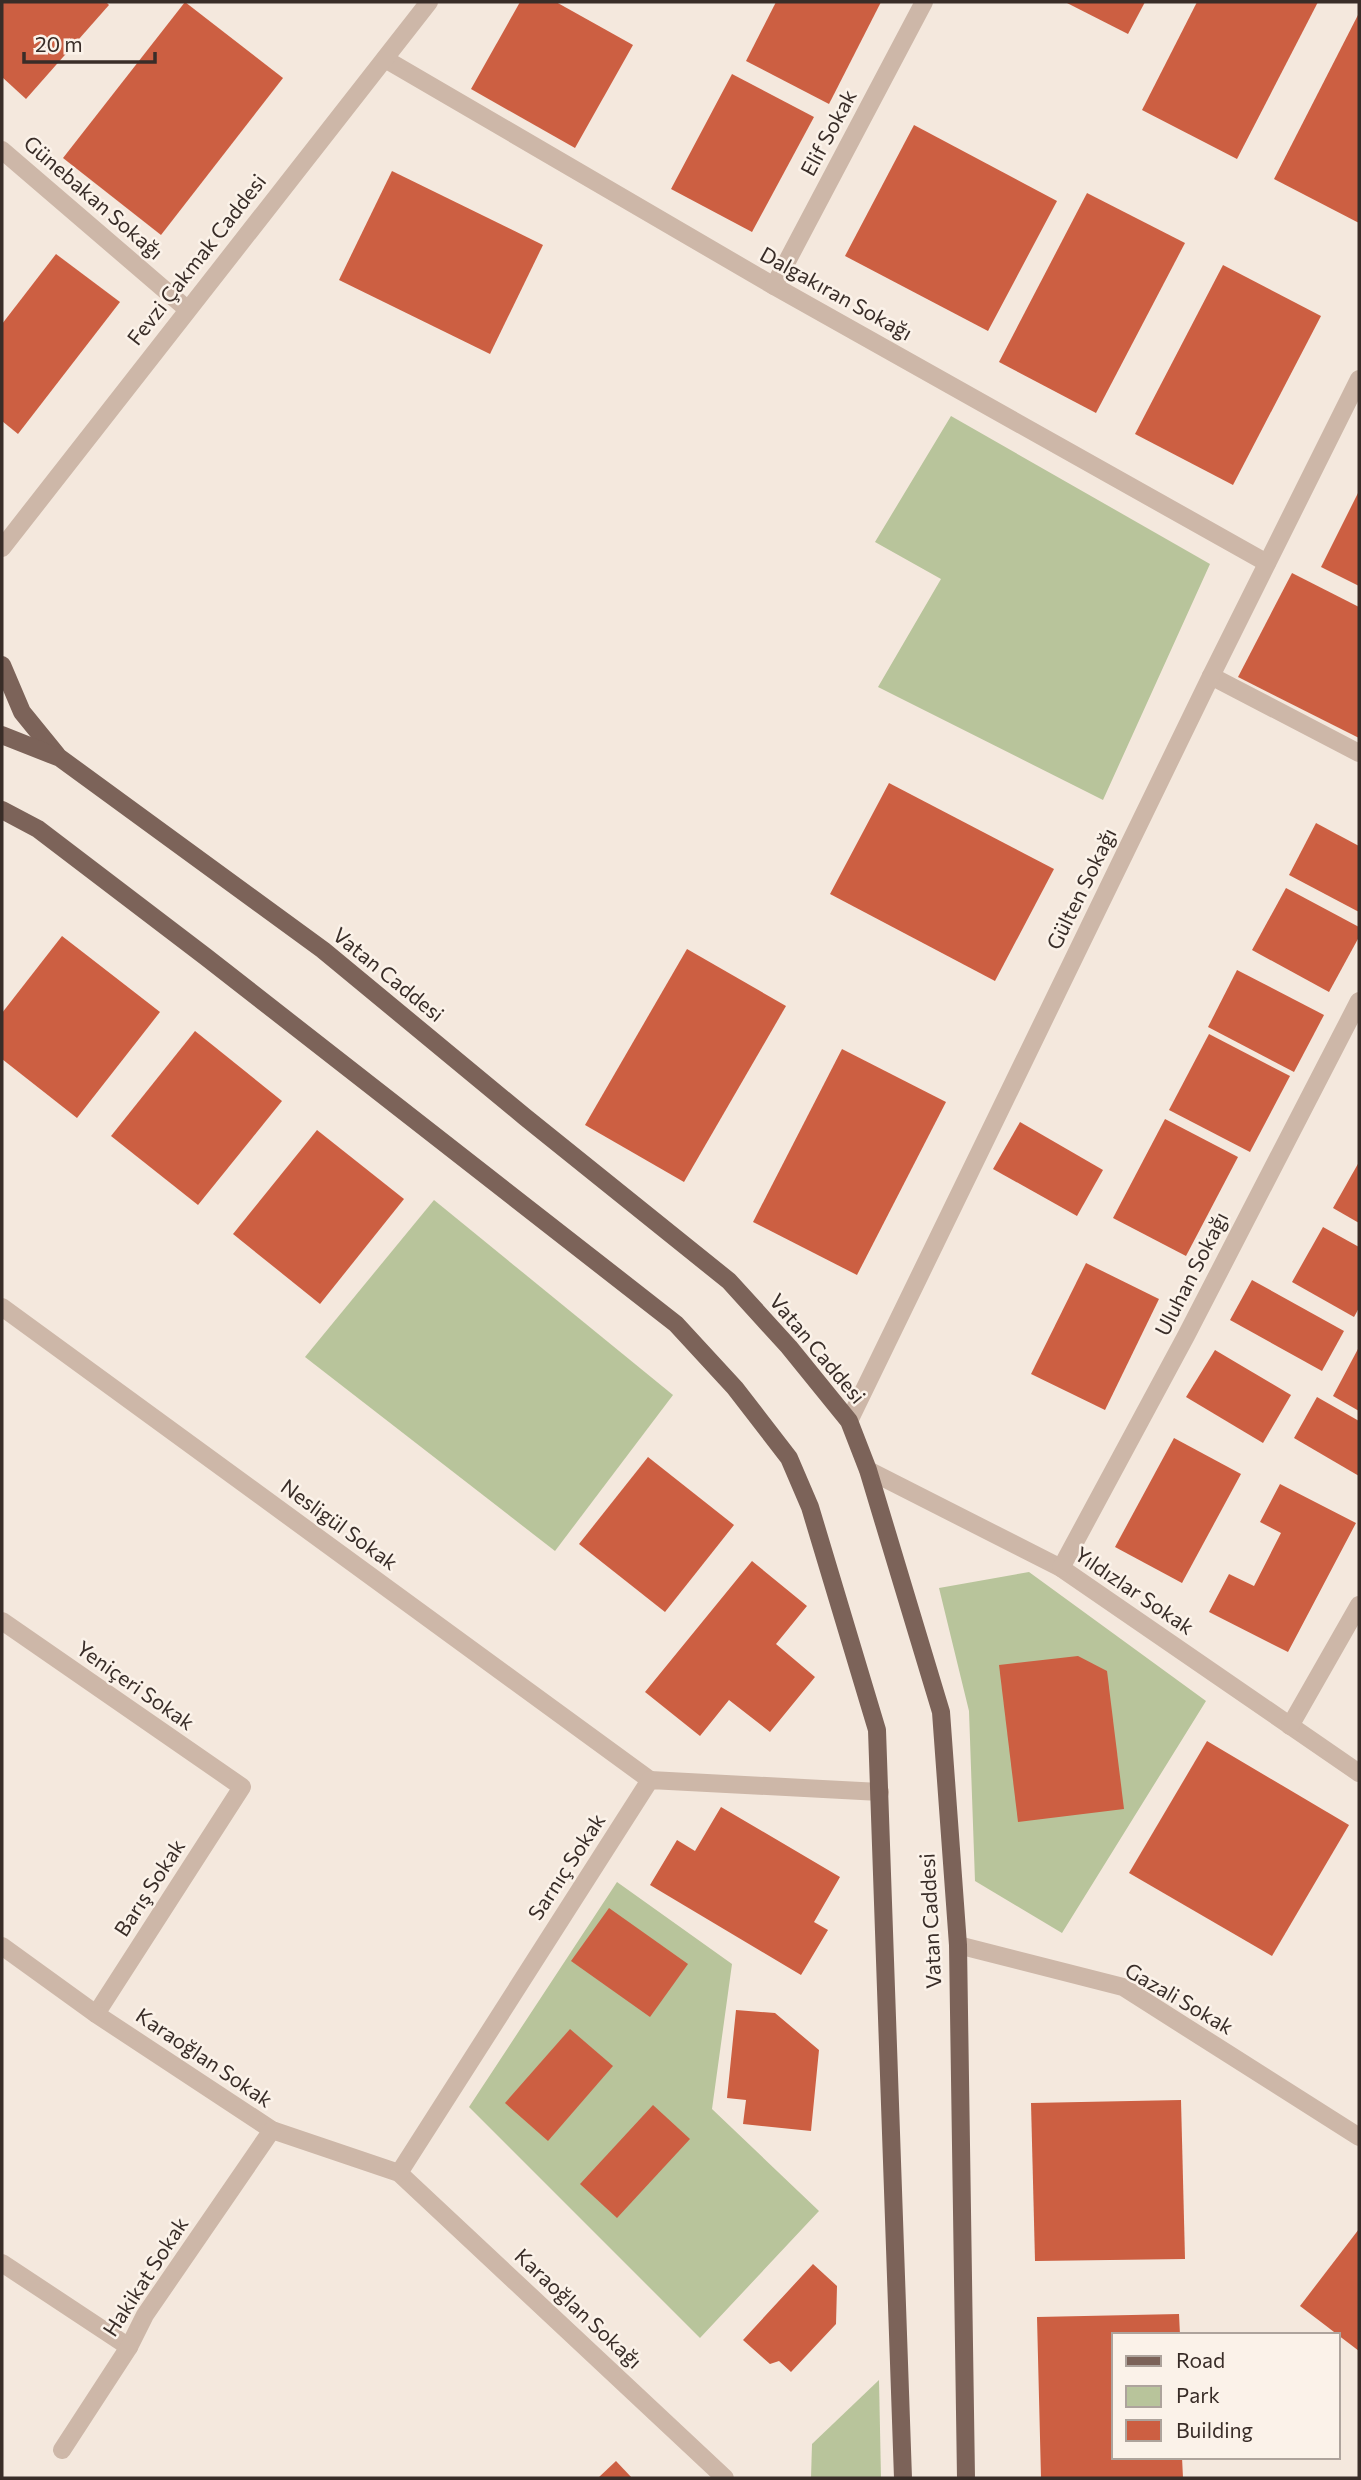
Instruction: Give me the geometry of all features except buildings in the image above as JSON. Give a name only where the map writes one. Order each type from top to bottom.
[{"type":"main road","points":[[2,665],[22,712],[60,758]]},
{"type":"main road","name":"Vatan Caddesi","points":[[2,735],[60,758],[323,950],[729,1281],[789,1347],[849,1421],[868,1469],[941,1712],[958,1945],[966,2478]]},
{"type":"main road","points":[[2,810],[38,829],[185,940],[676,1324],[735,1388],[789,1458],[810,1507],[877,1730],[903,2478]]},
{"type":"street","name":"Fevzi Çakmak Caddesi","points":[[2,548],[429,2]]},
{"type":"street","name":"Elif Sokak","points":[[774,285],[923,2]]},
{"type":"street","name":"Dalgakıran Sokağı","points":[[386,59],[774,285],[1267,563]]},
{"type":"street","name":"Günebakan Sokağı","points":[[2,150],[187,309]]},
{"type":"street","name":"Gülten Sokağı","points":[[849,1421],[1211,676],[1359,379]]},
{"type":"street","points":[[1211,676],[1359,753]]},
{"type":"street","name":"Uluhan Sokağı","points":[[1061,1568],[1186,1336],[1359,1000]]},
{"type":"street","name":"Nesligül Sokak","points":[[2,1307],[650,1780]]},
{"type":"street","name":"Yıldızlar Sokak","points":[[868,1469],[1061,1568],[1359,1773]]},
{"type":"street","points":[[1290,1726],[1359,1605]]},
{"type":"street","name":"Yeniçeri Sokak","points":[[2,1621],[242,1787]]},
{"type":"street","points":[[650,1780],[880,1792]]},
{"type":"street","name":"Sarnıç Sokak","points":[[399,2173],[650,1780]]},
{"type":"street","name":"Barış Sokak","points":[[96,2014],[242,1787]]},
{"type":"street","name":"Gazali Sokak","points":[[958,1945],[1123,1987],[1359,2137]]},
{"type":"street","name":"Karaoğlan Sokak","points":[[2,1946],[96,2014],[272,2130],[399,2173]]},
{"type":"street","name":"Hakikat Sokak","points":[[62,2450],[129,2347],[145,2315],[272,2130]]},
{"type":"street","name":"Karaoğlan Sokağı","points":[[399,2173],[725,2478]]},
{"type":"street","points":[[2,2263],[129,2347]]},
{"type":"green space","points":[[951,416],[1210,564],[1103,800],[878,687],[941,579],[875,542]]},
{"type":"green space","points":[[434,1200],[673,1395],[555,1551],[305,1357]]},
{"type":"green space","points":[[1029,1572],[1206,1701],[1062,1933],[975,1881],[969,1711],[939,1588]]},
{"type":"green space","points":[[617,1882],[732,1964],[712,2109],[819,2211],[700,2338],[469,2107]]},
{"type":"green space","points":[[879,2380],[881,2478],[811,2478],[812,2444]]}]
